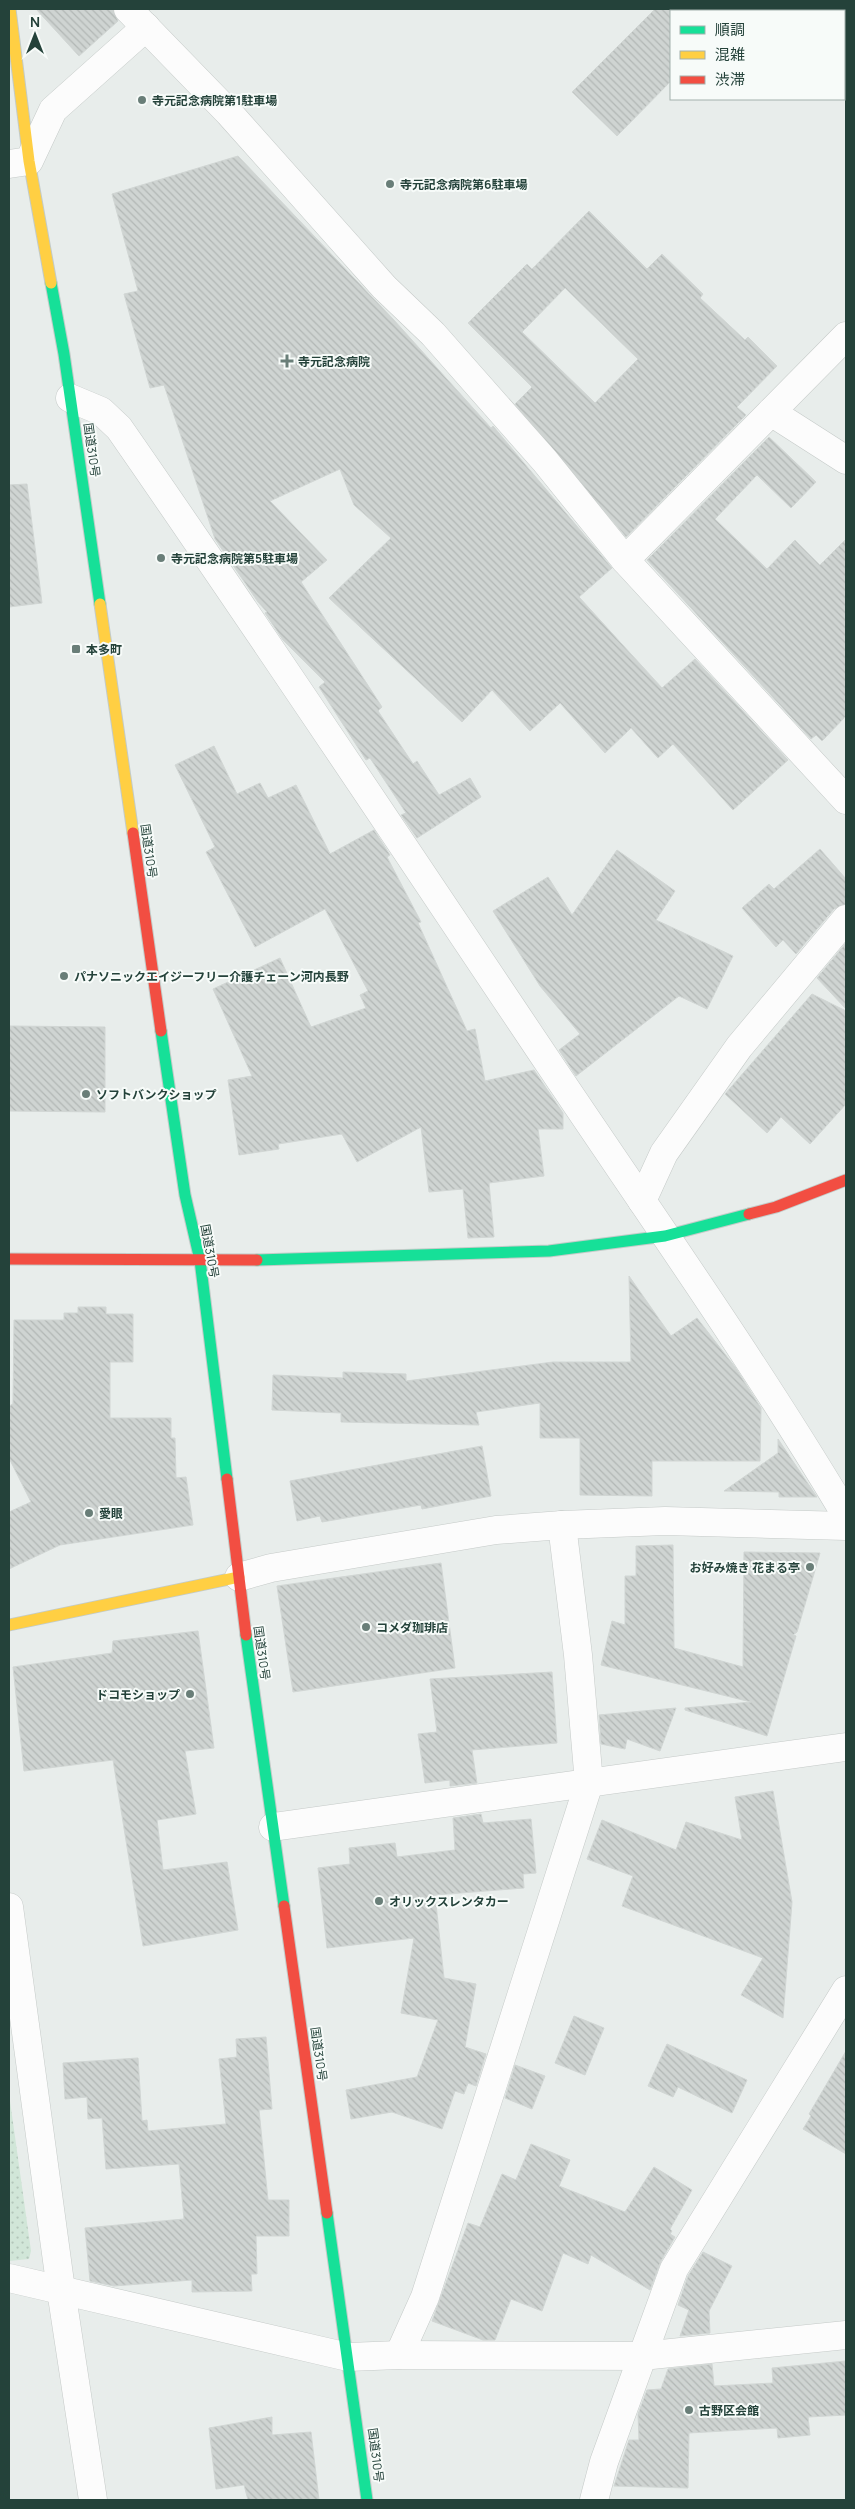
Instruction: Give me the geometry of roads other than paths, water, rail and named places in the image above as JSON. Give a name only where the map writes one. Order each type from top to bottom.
[{"type":"main road","name":"国道310号","points":[[10,9],[19,163],[70,398],[185,1195],[200,1260],[239,1577],[367,2500]]},
{"type":"main road","points":[[9,1259],[258,1260],[549,1251],[666,1236],[776,1207],[846,1180]]},
{"type":"main road","points":[[9,1625],[239,1577]]},
{"type":"street","points":[[19,163],[53,110],[137,18],[228,113],[384,287],[432,334],[545,461],[625,560],[846,800]]},
{"type":"street","points":[[625,560],[846,336]]},
{"type":"street","points":[[70,398],[101,411],[119,428],[240,602],[666,1236],[800,1438],[846,1515]]},
{"type":"street","points":[[771,412],[846,460]]},
{"type":"street","points":[[642,1201],[664,1153],[739,1047],[846,919]]},
{"type":"street","points":[[239,1577],[271,1568],[496,1530],[665,1521],[846,1526]]},
{"type":"street","points":[[399,2355],[424,2297],[589,1782],[578,1655],[562,1525]]},
{"type":"street","points":[[273,1827],[472,1801],[589,1782],[846,1747]]},
{"type":"street","points":[[9,1907],[61,2290],[93,2500]]},
{"type":"street","points":[[594,2500],[604,2462],[674,2268],[846,1990]]},
{"type":"street","points":[[9,2278],[348,2357],[399,2355],[642,2356],[846,2335]]},
{"type":"place","name":"寺元記念病院第1駐車場","points":[[142,100]]},
{"type":"place","name":"寺元記念病院第6駐車場","points":[[390,184]]},
{"type":"place","name":"寺元記念病院","points":[[287,361]]},
{"type":"place","name":"寺元記念病院第5駐車場","points":[[161,558]]},
{"type":"place","name":"本多町","points":[[76,649]]},
{"type":"place","name":"パナソニックエイジーフリー介護チェーン河内長野","points":[[64,976]]},
{"type":"place","name":"ソフトバンクショップ","points":[[86,1094]]},
{"type":"place","name":"愛眼","points":[[89,1513]]},
{"type":"place","name":"お好み焼き 花まる亭","points":[[810,1567]]},
{"type":"place","name":"コメダ珈琲店","points":[[366,1627]]},
{"type":"place","name":"ドコモショップ","points":[[190,1694]]},
{"type":"place","name":"オリックスレンタカー","points":[[379,1901]]},
{"type":"place","name":"古野区会館","points":[[689,2410]]}]
